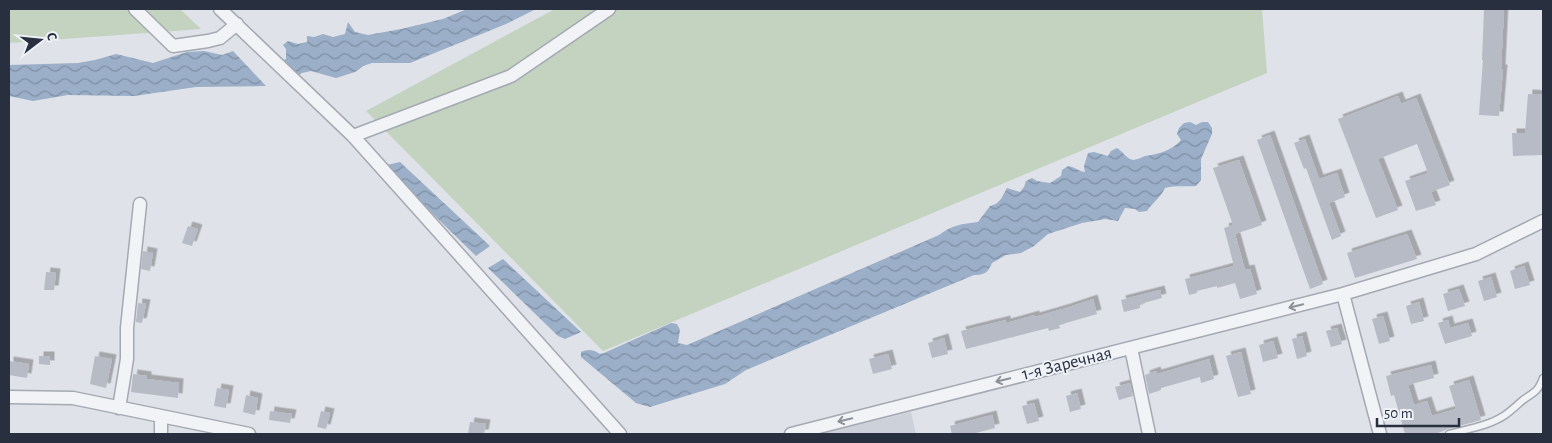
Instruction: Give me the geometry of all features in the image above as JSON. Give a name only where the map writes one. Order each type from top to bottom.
[{"type":"street","points":[[136,9],[173,46],[220,38],[237,24]]},
{"type":"street","points":[[353,136],[511,76],[609,9]]},
{"type":"street","points":[[227,11],[237,24],[353,136],[620,434]]},
{"type":"street","points":[[119,408],[127,359],[127,328],[140,204]]},
{"type":"street","name":"1-я Заречная","points":[[791,434],[1343,294],[1476,254],[1543,221]]},
{"type":"street","points":[[1343,294],[1380,434]]},
{"type":"street","points":[[1130,348],[1149,434]]},
{"type":"street","points":[[9,397],[73,398],[249,434]]},
{"type":"street","points":[[161,417],[161,434]]},
{"type":"lane","points":[[1449,434],[1491,422],[1504,416],[1536,392],[1541,386],[1543,378]]},
{"type":"shaded area","points":[[911,412],[916,434],[819,434]]},
{"type":"green space","points":[[9,9],[180,9],[201,29],[9,43]]},
{"type":"green space","points":[[555,9],[1262,9],[1267,73],[603,351],[366,111]]},
{"type":"water","points":[[467,9],[536,9],[506,24],[410,63],[372,63],[363,66],[355,72],[336,78],[311,71],[296,77],[281,62],[286,59],[286,49],[283,45],[288,41],[298,44],[307,42],[307,36],[314,37],[323,34],[333,37],[345,34],[348,22],[355,32],[368,35],[443,19]]},
{"type":"water","points":[[204,51],[222,55],[233,51],[266,86],[196,87],[134,96],[68,95],[33,101],[9,96],[9,65],[78,63],[116,54],[153,63],[187,52]]},
{"type":"water","points":[[1190,122],[1196,125],[1208,122],[1212,128],[1212,134],[1201,159],[1201,180],[1196,186],[1165,188],[1147,211],[1139,212],[1135,209],[1125,208],[1118,221],[1105,219],[1082,223],[1048,234],[1034,246],[1021,253],[1006,255],[992,263],[983,274],[974,275],[746,370],[725,384],[650,407],[636,403],[581,357],[581,352],[590,350],[600,354],[604,353],[671,323],[677,324],[680,330],[678,343],[687,345],[939,235],[953,227],[978,222],[990,206],[996,204],[1001,199],[1007,188],[1020,192],[1026,181],[1032,178],[1037,181],[1050,183],[1061,176],[1062,170],[1068,166],[1085,172],[1084,166],[1088,153],[1094,152],[1108,156],[1111,151],[1117,148],[1133,160],[1160,153],[1181,140],[1177,134],[1179,128],[1184,123]]},
{"type":"water","points":[[400,162],[490,246],[476,256],[394,176],[387,165]]},
{"type":"water","points":[[503,259],[581,332],[565,339],[558,336],[488,268]]},
{"type":"building","points":[[1484,9],[1504,9],[1501,69],[1503,69],[1499,116],[1479,115]]},
{"type":"building","points":[[1528,94],[1543,95],[1543,155],[1513,156],[1512,133],[1525,133]]},
{"type":"building","points":[[1398,96],[1401,104],[1416,98],[1450,185],[1431,192],[1436,205],[1416,211],[1405,181],[1428,173],[1417,144],[1378,159],[1398,210],[1376,218],[1338,119]]},
{"type":"building","points":[[1270,135],[1323,284],[1310,289],[1257,140]]},
{"type":"building","points":[[1305,139],[1319,179],[1337,173],[1345,197],[1329,203],[1341,236],[1332,240],[1306,168],[1304,169],[1294,143]]},
{"type":"building","points":[[1239,160],[1262,225],[1235,234],[1245,270],[1250,269],[1257,294],[1240,299],[1235,283],[1197,291],[1197,293],[1189,295],[1185,279],[1234,266],[1224,228],[1233,225],[1213,168]]},
{"type":"building","points":[[188,226],[198,229],[192,246],[182,243]]},
{"type":"building","points":[[1407,234],[1417,259],[1355,278],[1347,253]]},
{"type":"building","points":[[143,251],[153,253],[150,271],[141,269]]},
{"type":"building","points":[[1524,266],[1530,285],[1515,289],[1510,271]]},
{"type":"building","points":[[46,272],[56,273],[54,290],[44,290]]},
{"type":"building","points":[[1491,277],[1497,297],[1484,301],[1478,281]]},
{"type":"building","points":[[1459,289],[1465,306],[1448,311],[1443,294]]},
{"type":"building","points":[[1160,290],[1162,298],[1140,304],[1140,308],[1124,312],[1121,300]]},
{"type":"building","points":[[1093,299],[1097,314],[1059,325],[1060,328],[1049,331],[1048,328],[966,349],[961,331],[1006,320],[1006,323],[1035,315],[1035,317]]},
{"type":"building","points":[[1419,302],[1424,321],[1411,324],[1406,306]]},
{"type":"building","points":[[138,303],[146,304],[142,323],[136,322]]},
{"type":"building","points":[[1383,316],[1390,341],[1379,344],[1372,319]]},
{"type":"building","points":[[1448,320],[1450,328],[1468,323],[1472,336],[1445,344],[1438,323]]},
{"type":"building","points":[[1337,328],[1342,344],[1331,347],[1326,331]]},
{"type":"building","points":[[1302,336],[1307,356],[1297,359],[1292,339]]},
{"type":"building","points":[[944,338],[948,354],[932,358],[928,343]]},
{"type":"building","points":[[1273,341],[1278,358],[1263,362],[1259,345]]},
{"type":"building","points":[[1241,352],[1251,394],[1238,397],[1226,356]]},
{"type":"building","points":[[888,354],[892,369],[873,374],[869,359]]},
{"type":"building","points":[[39,356],[50,356],[50,365],[39,364]]},
{"type":"building","points":[[95,356],[112,359],[106,388],[90,384]]},
{"type":"building","points":[[1209,359],[1214,379],[1201,383],[1200,377],[1161,388],[1161,390],[1149,394],[1145,375],[1156,371],[1157,374]]},
{"type":"building","points":[[9,361],[29,364],[27,378],[9,375]]},
{"type":"building","points":[[1431,365],[1434,378],[1408,385],[1414,405],[1427,401],[1432,416],[1456,409],[1449,386],[1469,380],[1481,420],[1435,434],[1405,434],[1394,395],[1391,396],[1386,376]]},
{"type":"building","points":[[133,374],[147,376],[147,379],[179,383],[178,398],[131,392]]},
{"type":"building","points":[[1130,383],[1133,396],[1119,400],[1115,387]]},
{"type":"building","points":[[217,388],[229,390],[226,408],[214,406]]},
{"type":"building","points":[[1077,393],[1081,409],[1070,412],[1066,396]]},
{"type":"building","points":[[246,395],[258,398],[255,415],[243,412]]},
{"type":"building","points":[[1034,403],[1039,421],[1027,424],[1022,406]]},
{"type":"building","points":[[270,411],[292,414],[290,423],[269,420]]},
{"type":"building","points":[[321,411],[330,413],[326,429],[317,427]]},
{"type":"building","points":[[992,415],[995,428],[972,434],[952,434],[950,426]]},
{"type":"building","points":[[470,422],[486,424],[484,434],[468,434]]}]
